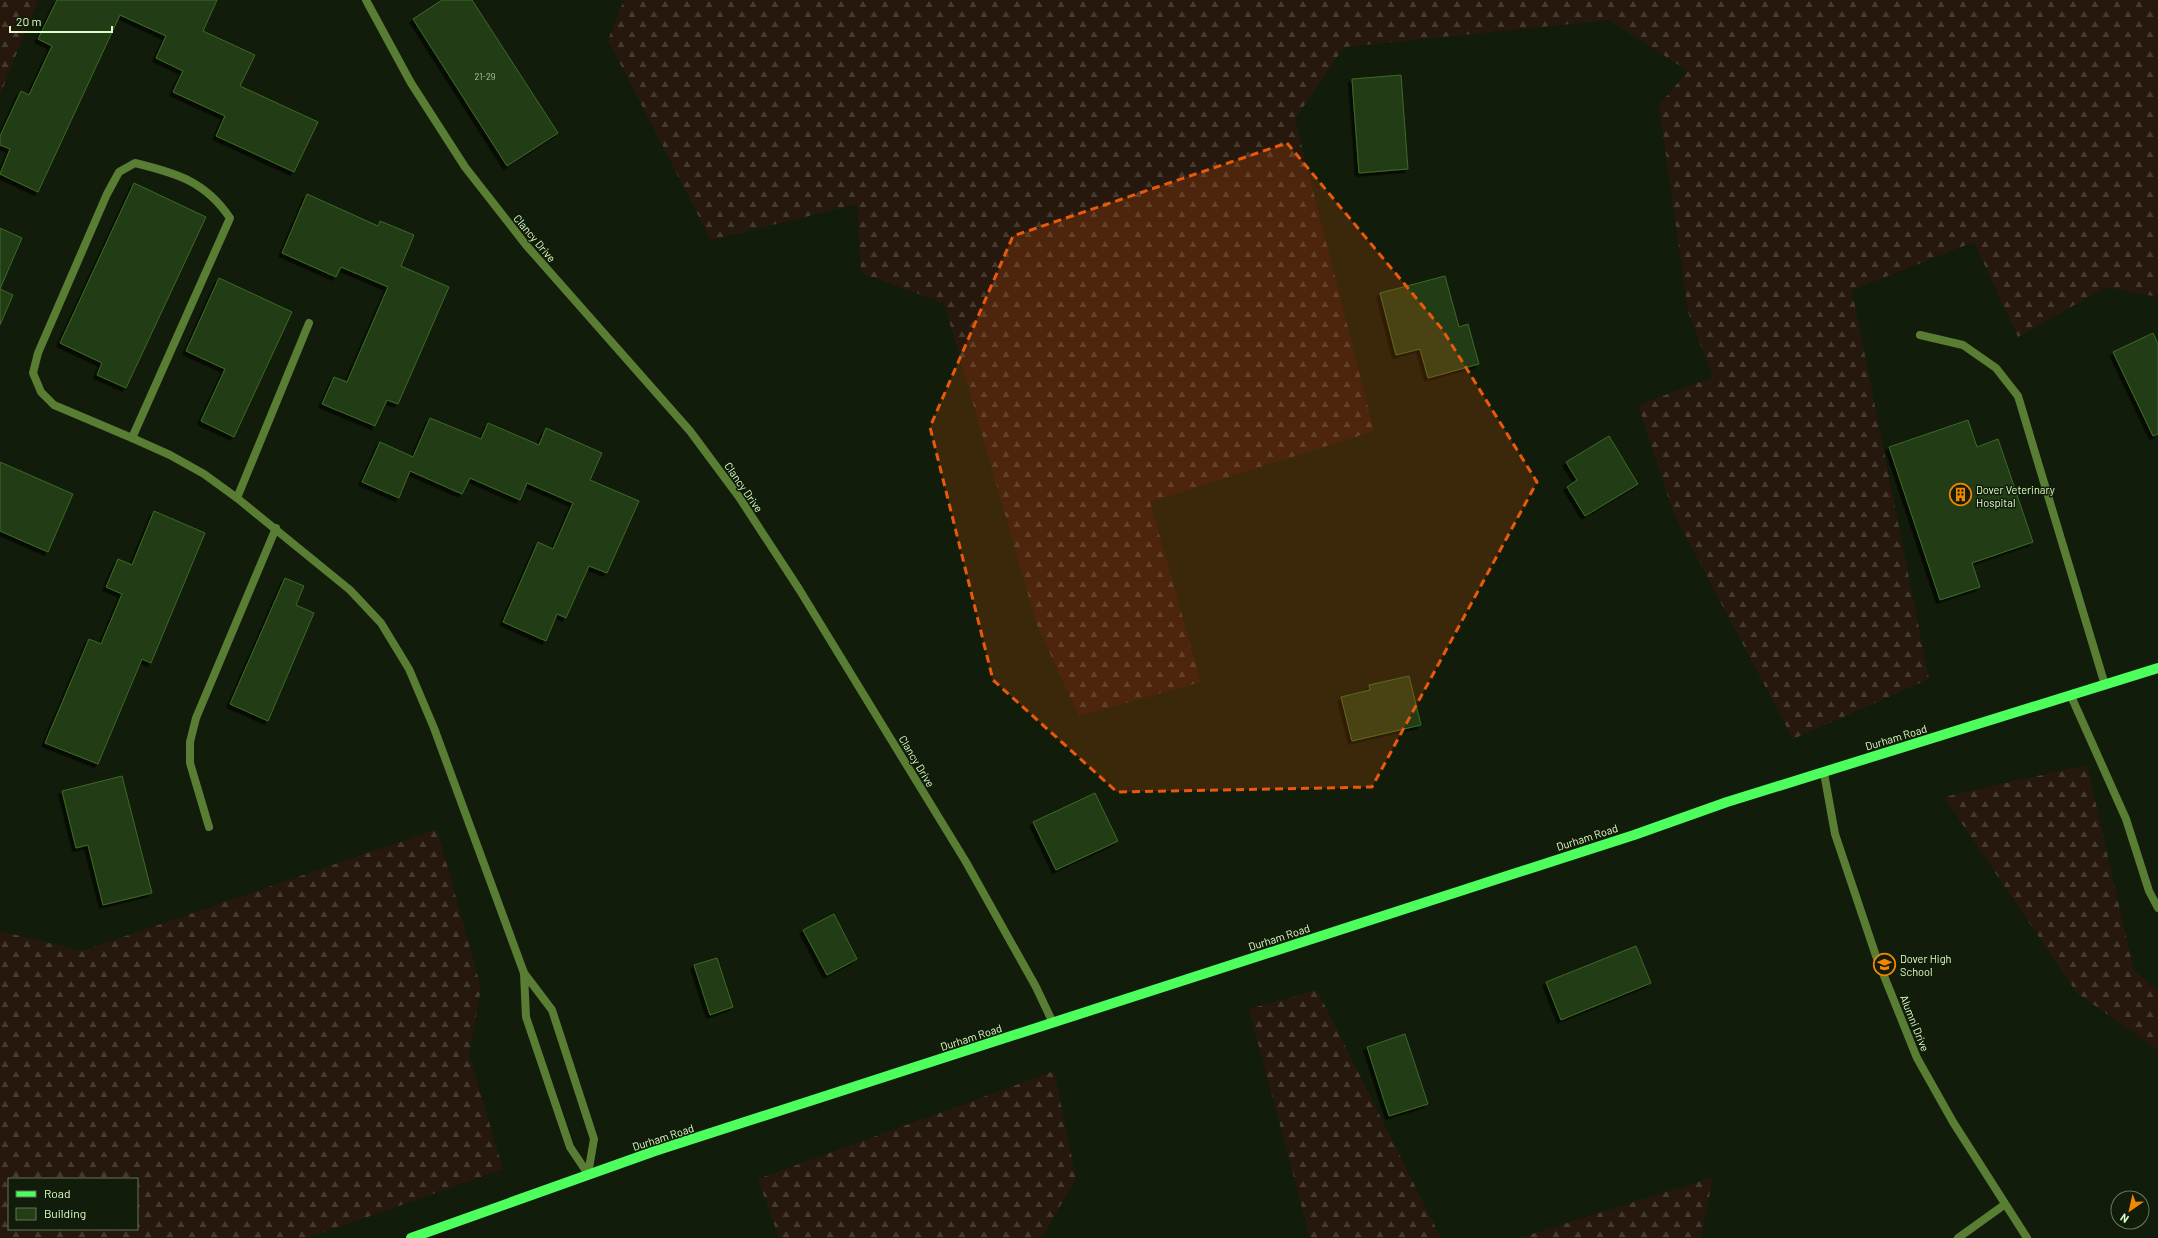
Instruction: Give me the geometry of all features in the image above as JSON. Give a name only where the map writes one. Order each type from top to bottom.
[{"type":"main road","name":"Durham Road","points":[[411,1238],[588,1174],[1627,837],[1727,802],[2158,668]]},
{"type":"street","name":"Clancy Drive","points":[[366,0],[411,83],[465,167],[531,251],[690,431],[739,497],[799,589],[966,862],[1036,987],[1053,1022]]},
{"type":"street","points":[[132,438],[230,218],[218,200],[198,184],[165,170],[135,163],[119,172],[107,194],[38,353],[33,373],[41,392],[54,404],[170,455],[204,474],[276,528],[350,590],[381,624],[409,669],[434,728],[524,973],[552,1010],[594,1139],[588,1174]]},
{"type":"street","points":[[237,498],[309,323]]},
{"type":"street","points":[[1920,335],[1964,345],[1996,368],[2018,396],[2105,685]]},
{"type":"street","points":[[209,827],[190,763],[192,736],[196,718],[276,528]]},
{"type":"street","points":[[2071,696],[2126,819],[2149,891],[2158,908]]},
{"type":"street","name":"Alumni Drive","points":[[1824,772],[1835,834],[1876,956],[1917,1058],[2004,1205],[2027,1238]]},
{"type":"street","points":[[524,973],[526,1017],[570,1147],[588,1174]]},
{"type":"street","points":[[1958,1238],[2004,1205]]},
{"type":"highlighted area","points":[[1287,143],[1442,329],[1537,482],[1372,787],[1117,792],[993,680],[930,427],[1013,236]]},
{"type":"green space","points":[[0,0],[38,0],[0,95]]},
{"type":"green space","points":[[624,0],[2158,0],[2158,297],[2106,287],[2018,337],[1974,242],[1852,290],[1929,679],[1793,739],[1673,512],[1638,405],[1713,377],[1688,312],[1659,105],[1688,71],[1609,20],[1344,47],[1295,119],[1374,431],[1150,502],[1201,682],[1079,716],[1037,625],[944,303],[861,273],[857,204],[711,240],[608,40]]},
{"type":"green space","points":[[2087,765],[2134,971],[2158,990],[2158,1050],[2077,993],[1944,797]]},
{"type":"green space","points":[[437,829],[481,988],[469,1055],[503,1169],[308,1238],[0,1238],[0,931],[82,951]]},
{"type":"green space","points":[[1317,990],[1441,1238],[1310,1238],[1249,1009]]},
{"type":"green space","points":[[1054,1071],[1076,1178],[1042,1238],[779,1238],[758,1179]]},
{"type":"green space","points":[[1713,1177],[1701,1238],[1519,1238]]},
{"type":"building","points":[[57,0],[217,0],[203,31],[255,55],[240,86],[318,122],[294,172],[216,136],[225,116],[173,92],[183,71],[156,58],[166,36],[120,15],[38,192],[0,174],[10,149],[0,145],[0,136],[21,91],[29,95],[52,46],[38,39]]},
{"type":"building","points":[[442,0],[472,0],[558,133],[507,166],[413,19]]},
{"type":"building","points":[[1401,75],[1408,169],[1359,173],[1352,79]]},
{"type":"building","points":[[134,183],[206,217],[126,388],[97,375],[102,363],[60,343]]},
{"type":"building","points":[[307,194],[378,226],[380,221],[414,235],[401,266],[449,287],[398,404],[387,400],[375,426],[322,404],[334,377],[347,382],[388,287],[341,267],[336,277],[282,253]]},
{"type":"building","points":[[0,228],[22,238],[0,289]]},
{"type":"building","points":[[1445,276],[1459,327],[1468,324],[1479,364],[1428,378],[1420,349],[1396,355],[1380,293]]},
{"type":"building","points":[[219,278],[292,312],[234,437],[201,421],[225,369],[186,351]]},
{"type":"building","points":[[0,289],[13,295],[0,325]]},
{"type":"building","points":[[2153,333],[2158,344],[2158,434],[2153,436],[2113,352]]},
{"type":"building","points":[[430,418],[481,439],[488,423],[539,445],[546,428],[602,453],[590,480],[639,501],[607,573],[589,566],[566,618],[557,614],[546,641],[503,622],[538,542],[553,549],[573,503],[527,483],[520,500],[470,478],[462,494],[410,471],[399,498],[362,482],[380,442],[413,457]]},
{"type":"building","name":"Dover Veterinary Hospital","points":[[1968,420],[1977,447],[1998,439],[2033,542],[1972,563],[1980,587],[1940,600],[1889,447]]},
{"type":"building","points":[[1609,436],[1638,484],[1585,516],[1567,487],[1577,480],[1566,462]]},
{"type":"building","points":[[0,462],[73,494],[48,552],[0,531]]},
{"type":"building","points":[[154,511],[205,533],[151,663],[142,659],[98,764],[45,743],[89,639],[101,644],[122,594],[106,587],[118,559],[132,565]]},
{"type":"building","points":[[285,578],[304,586],[296,605],[314,613],[268,721],[230,704]]},
{"type":"building","points":[[1409,676],[1421,725],[1352,741],[1341,697],[1370,690],[1369,685]]},
{"type":"building","points":[[122,776],[152,893],[103,905],[88,845],[76,848],[62,791]]},
{"type":"building","points":[[1095,793],[1118,841],[1056,870],[1033,822]]},
{"type":"building","points":[[834,914],[857,959],[827,975],[803,930]]},
{"type":"building","points":[[1636,946],[1651,983],[1561,1020],[1546,982]]},
{"type":"building","points":[[717,958],[733,1007],[710,1015],[694,965]]},
{"type":"building","points":[[1405,1034],[1428,1104],[1389,1116],[1367,1047]]},
{"type":"place","name":"Dover Veterinary Hospital","points":[[1961,495]]},
{"type":"place","name":"Dover High School","points":[[1884,964]]}]
